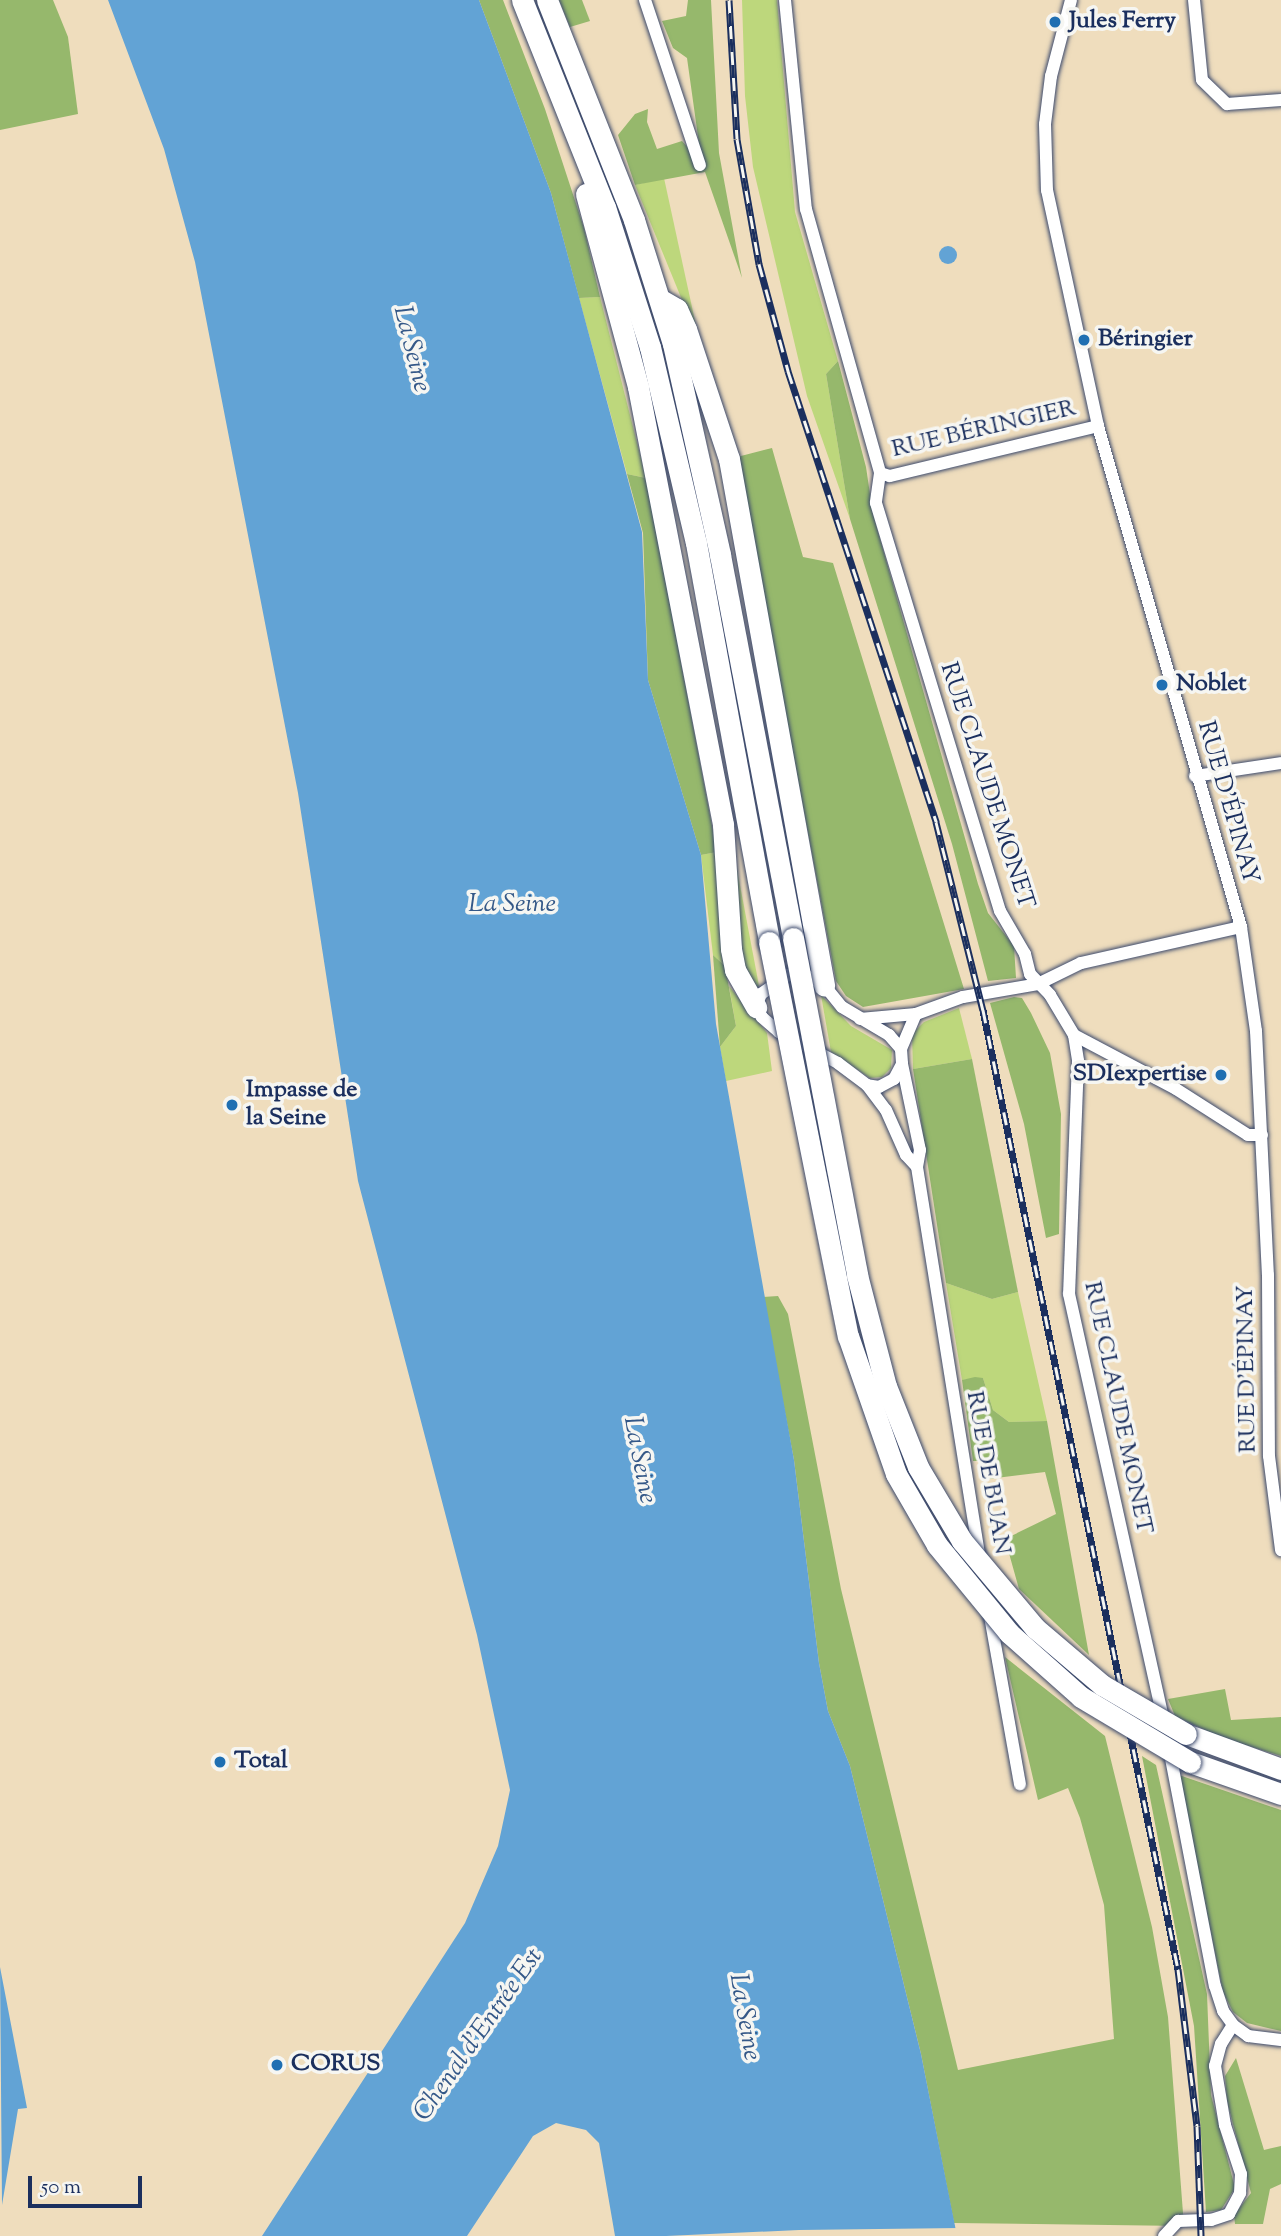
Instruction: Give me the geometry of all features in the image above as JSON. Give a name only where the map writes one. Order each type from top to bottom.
[{"type":"main road","points":[[522,0],[587,161],[631,283],[677,454],[844,1322],[863,1390],[896,1474],[937,1545],[1009,1633],[1081,1697],[1189,1762],[1281,1794]]},
{"type":"main road","points":[[547,0],[661,299],[720,555],[857,1275],[886,1386],[918,1467],[962,1541],[1035,1628],[1102,1685],[1186,1734],[1281,1769]]},
{"type":"main road","points":[[587,161],[584,185],[638,387],[723,825],[731,949],[735,970],[756,1007]]},
{"type":"main road","points":[[661,299],[677,309],[729,459],[824,985]]},
{"type":"street","points":[[645,0],[700,165]]},
{"type":"street","name":"RUE CLAUDE MONET","points":[[785,0],[806,209],[880,473],[876,503],[990,883],[1038,984],[1074,1035],[1077,1079],[1067,1269],[1072,1314],[1160,1703],[1215,1986],[1223,2011],[1233,2025]]},
{"type":"street","name":"RUE D'ÉPINAY","points":[[1071,0],[1051,76],[1045,124],[1047,190],[1098,426],[1195,776],[1241,927],[1256,1031],[1275,1315],[1269,1456],[1281,1550]]},
{"type":"street","points":[[1194,0],[1202,80],[1227,104],[1281,100]]},
{"type":"street","name":"RUE BÉRINGIER","points":[[880,473],[890,476],[1098,426]]},
{"type":"street","points":[[1195,776],[1281,763]]},
{"type":"street","points":[[860,1019],[916,1014],[963,998],[1038,984],[1081,963],[1241,927]]},
{"type":"street","points":[[756,1007],[769,985],[788,975],[807,975],[824,985],[842,1007],[889,1035],[901,1049],[916,1014]]},
{"type":"street","name":"RUE DE BUAN","points":[[756,1007],[779,1032],[838,1063],[867,1085],[886,1110],[906,1155],[917,1167]]},
{"type":"street","points":[[1074,1035],[1176,1090],[1248,1135],[1262,1135]]},
{"type":"street","name":"RUE DE BUAN","points":[[901,1049],[920,1150],[917,1167],[1020,1784]]},
{"type":"street","points":[[867,1085],[887,1084],[902,1064]]},
{"type":"street","points":[[1164,2236],[1178,2221],[1210,2220],[1228,2214],[1240,2193],[1241,2174],[1225,2125],[1215,2066],[1233,2025],[1248,2036],[1281,2040]]},
{"type":"green space","points":[[0,0],[53,0],[68,37],[78,114],[0,130]]},
{"type":"green space","points":[[479,0],[503,0],[545,109],[584,228],[600,297],[579,298],[551,193]]},
{"type":"green space","points":[[559,0],[582,0],[590,21],[570,27]]},
{"type":"green space","points":[[688,0],[711,0],[719,153],[742,278],[705,172],[635,185],[618,135],[635,114],[648,109],[647,122],[657,149],[682,141],[690,150],[700,151],[687,58],[673,48],[662,21],[686,16]]},
{"type":"green space","points":[[742,0],[777,0],[795,212],[838,361],[826,374],[850,519],[807,396],[753,167],[745,96]]},
{"type":"green space","points":[[664,178],[700,344],[635,185]]},
{"type":"green space","points":[[600,297],[646,478],[627,474],[579,298]]},
{"type":"green space","points":[[838,361],[866,467],[873,514],[978,884],[988,913],[1014,946],[1016,978],[988,981],[952,844],[850,519],[826,374]]},
{"type":"green space","points":[[772,448],[803,557],[833,563],[964,989],[863,1007],[846,996],[836,981],[737,457]]},
{"type":"green space","points":[[627,474],[646,478],[717,852],[701,855],[648,680],[643,533]]},
{"type":"green space","points":[[733,848],[759,986],[752,990],[742,973]]},
{"type":"green space","points":[[717,852],[725,966],[713,955],[701,855]]},
{"type":"green space","points":[[713,955],[725,966],[736,1026],[720,1047]]},
{"type":"green space","points":[[729,986],[767,1033],[772,1071],[726,1081],[720,1047],[736,1026]]},
{"type":"green space","points":[[821,995],[851,1026],[892,1050],[891,1068],[882,1077],[870,1078],[831,1052]]},
{"type":"green space","points":[[1014,997],[1022,998],[1050,1053],[1061,1114],[1059,1234],[1046,1238],[1024,1124],[990,1003]]},
{"type":"green space","points":[[959,1008],[972,1059],[913,1069],[912,1034],[924,1022]]},
{"type":"green space","points":[[972,1059],[1018,1292],[992,1299],[946,1283],[913,1069]]},
{"type":"green space","points":[[946,1283],[992,1299],[1018,1292],[1047,1421],[1009,1422],[993,1410],[983,1378],[962,1380]]},
{"type":"green space","points":[[778,1296],[788,1314],[841,1589],[958,2070],[1114,2039],[1104,1905],[1080,1818],[1068,1788],[1038,1800],[1005,1657],[1105,1736],[1152,1927],[1168,2017],[1184,2226],[954,2223],[921,2054],[850,1766],[828,1711],[819,1663],[794,1460],[763,1297]]},
{"type":"green space","points":[[983,1378],[993,1410],[1009,1422],[1047,1421],[1089,1655],[1019,1589],[1005,1539],[1056,1514],[1045,1472],[988,1479],[982,1461],[973,1461],[962,1380]]},
{"type":"green space","points":[[1225,1689],[1231,1720],[1281,1717],[1281,1756],[1220,1737],[1175,1716],[1168,1699]]},
{"type":"green space","points":[[1142,1756],[1156,1765],[1207,1994],[1211,2095],[1235,2188],[1221,2210],[1206,2212],[1194,2026]]},
{"type":"green space","points":[[1179,1775],[1281,1810],[1281,2031],[1247,2023],[1233,2012],[1223,1992]]},
{"type":"green space","points":[[1236,2058],[1264,2150],[1281,2146],[1281,2184],[1270,2189],[1263,2224],[1235,2224],[1234,2215],[1251,2193],[1227,2101],[1225,2076]]},
{"type":"water","name":"La Seine","points":[[108,0],[479,0],[551,193],[642,532],[648,680],[701,855],[716,1024],[794,1460],[819,1663],[828,1711],[850,1766],[921,2054],[957,2236],[615,2236],[599,2143],[586,2130],[556,2123],[533,2136],[467,2236],[262,2236],[465,1923],[498,1846],[510,1790],[477,1635],[358,1181],[298,793],[195,262],[164,149]]},
{"type":"water","points":[[948,246],[954,249],[957,255],[954,261],[948,264],[942,261],[939,255],[942,249]]},
{"type":"water","points":[[0,1967],[27,2108],[18,2109],[2,2205]]},
{"type":"pier","points":[[959,2228],[961,2236],[666,2236],[799,2230]]},
{"type":"railway","points":[[729,0],[737,139],[759,264],[788,371],[936,822],[983,1010],[1178,1969],[1197,2126],[1201,2236]]},
{"type":"place","name":"Jules Ferry","points":[[1055,22]]},
{"type":"place","name":"Béringier","points":[[1084,340]]},
{"type":"place","name":"Noblet","points":[[1162,685]]},
{"type":"place","name":"SDIexpertise","points":[[1221,1075]]},
{"type":"place","name":"Impasse de la Seine","points":[[232,1105]]},
{"type":"place","name":"Total","points":[[220,1762]]},
{"type":"place","name":"CORUS","points":[[277,2065]]},
{"type":"water label","name":"Chenal d'Entrée Est","points":[[479,2035]]}]
